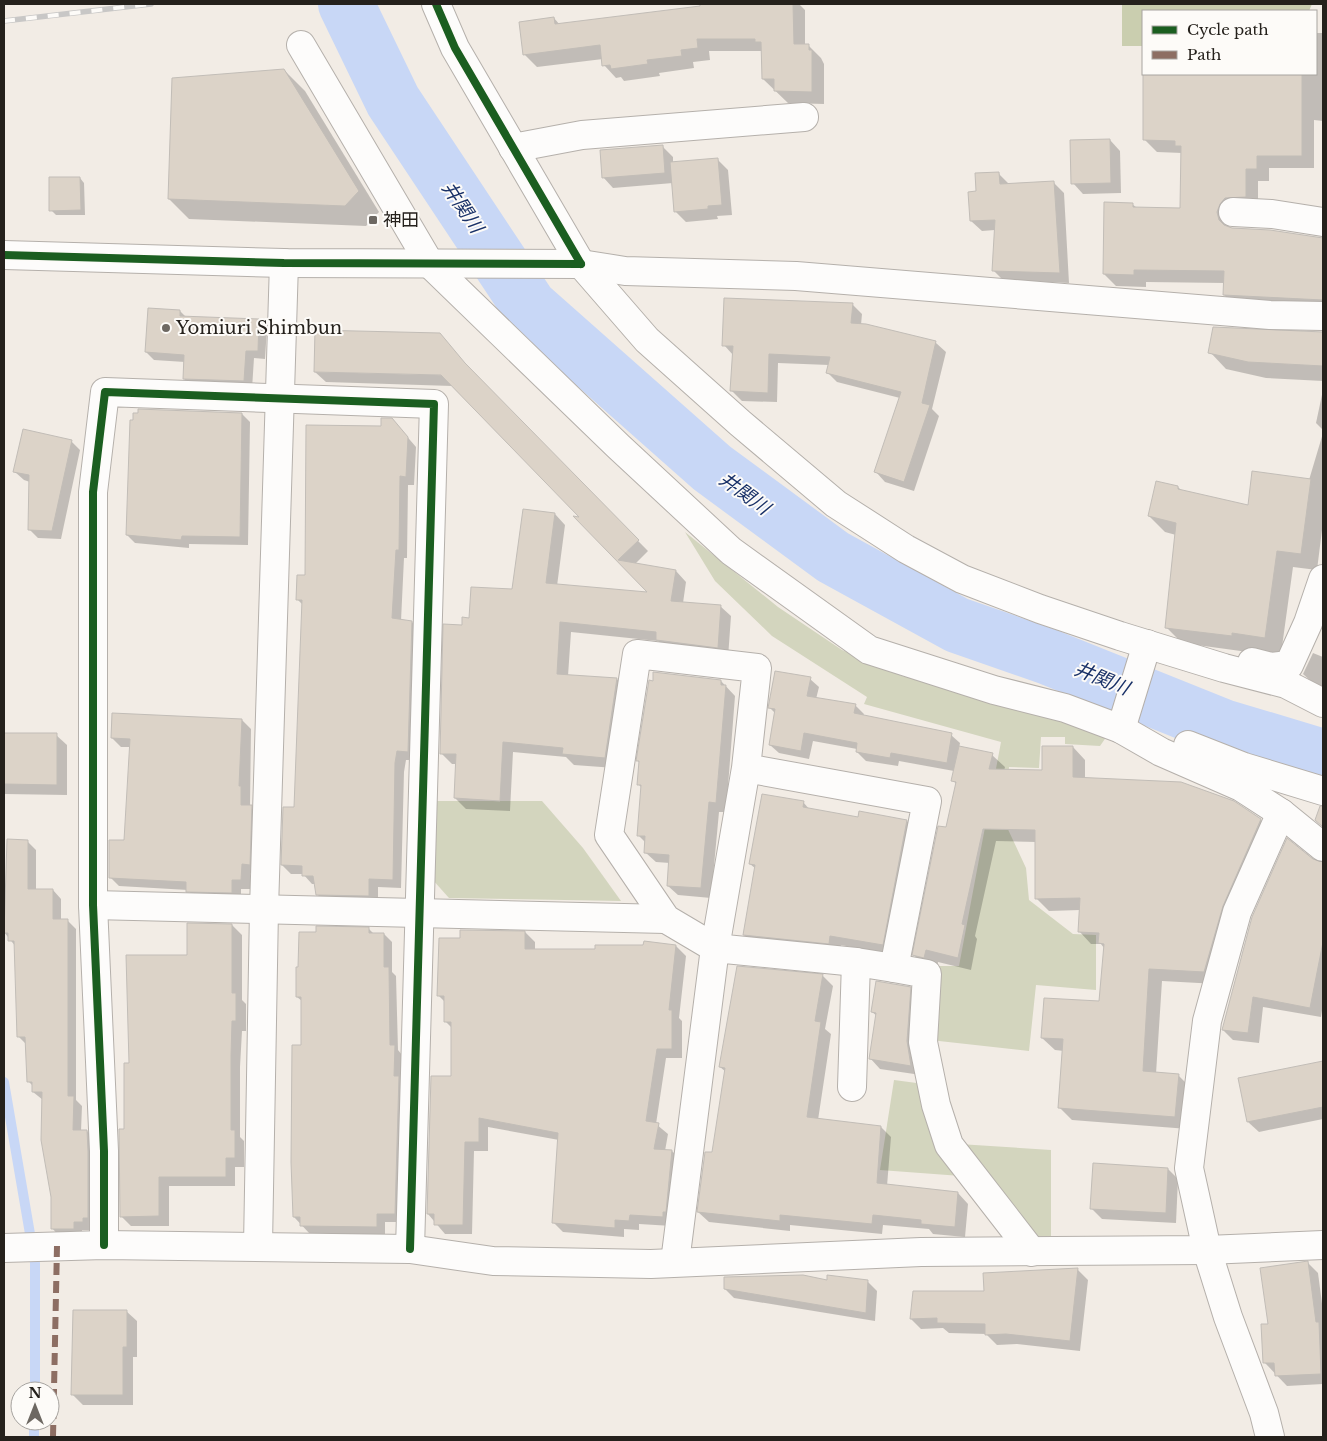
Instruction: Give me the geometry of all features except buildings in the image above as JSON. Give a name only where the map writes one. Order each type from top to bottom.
[{"type":"street","points":[[436,4],[455,48],[513,148],[573,264],[647,340],[740,423],[836,504],[906,549],[962,579],[1146,649],[1286,684],[1323,703]]},
{"type":"street","points":[[301,45],[430,264],[618,446],[731,551],[868,650],[994,690],[1168,737],[1244,766],[1323,791]]},
{"type":"street","points":[[513,148],[582,135],[804,117]]},
{"type":"street","points":[[1233,212],[1272,214],[1323,222]]},
{"type":"street","points":[[4,254],[284,263],[573,264],[625,271],[796,276],[1270,315],[1323,316]]},
{"type":"street","points":[[258,1246],[264,909],[284,263]]},
{"type":"street","points":[[104,1245],[104,1151],[93,905],[94,492],[105,392],[434,404],[418,913],[410,1249]]},
{"type":"street","points":[[1146,649],[1219,654],[1271,667],[1289,665],[1308,623],[1323,579]]},
{"type":"street","points":[[1122,725],[1146,649]]},
{"type":"street","points":[[675,1262],[715,948],[746,768],[757,668],[637,654],[609,835],[666,918],[715,948],[856,962],[927,974],[924,1042],[936,1105],[949,1145],[1032,1252]]},
{"type":"street","points":[[1122,725],[1161,752],[1241,787],[1281,813],[1323,847]]},
{"type":"street","points":[[746,768],[927,801],[894,968]]},
{"type":"street","points":[[1270,1437],[1264,1413],[1228,1317],[1207,1250],[1189,1168],[1207,1021],[1237,912],[1281,813]]},
{"type":"street","points":[[93,905],[666,918]]},
{"type":"street","points":[[852,1087],[856,962]]},
{"type":"street","points":[[9,1247],[104,1245],[410,1249],[493,1261],[651,1264],[921,1252],[1207,1250],[1323,1246]]},
{"type":"green space","points":[[1122,4],[1312,4],[1309,10],[1142,10],[1142,46],[1122,46]]},
{"type":"green space","points":[[685,532],[778,607],[842,650],[902,676],[1030,707],[1109,733],[1100,746],[1065,744],[1065,737],[1041,737],[1039,768],[1009,767],[1005,823],[1026,868],[1029,900],[1073,934],[1096,935],[1096,990],[1036,985],[1029,1051],[930,1040],[935,966],[959,966],[1001,742],[864,704],[867,697],[772,636],[715,581]]},
{"type":"green space","points":[[433,801],[542,801],[583,848],[621,901],[449,898],[432,879]]},
{"type":"green space","points":[[894,1080],[924,1084],[961,1176],[880,1170]]},
{"type":"green space","points":[[959,1144],[1051,1150],[1051,1237],[1031,1238]]},
{"type":"waterway","name":"井関川","points":[[346,4],[393,101],[529,306],[712,468],[833,557],[957,625],[1046,656],[1223,727],[1323,757]]},
{"type":"waterway","points":[[4,1082],[35,1263],[35,1381]]},
{"type":"waterway","points":[[34,1431],[34,1437]]},
{"type":"railway","points":[[4,21],[151,4]]},
{"type":"marked path","points":[[53,1437],[57,1246]]},
{"type":"cycle path","points":[[436,4],[455,48],[581,264]]},
{"type":"cycle path","points":[[4,255],[284,263],[581,264]]},
{"type":"cycle path","points":[[104,1245],[104,1151],[93,905],[93,492],[105,392],[434,404],[410,1249]]},
{"type":"place","name":"神田","points":[[373,220]]},
{"type":"place","name":"Yomiuri Shimbun","points":[[166,328]]}]
